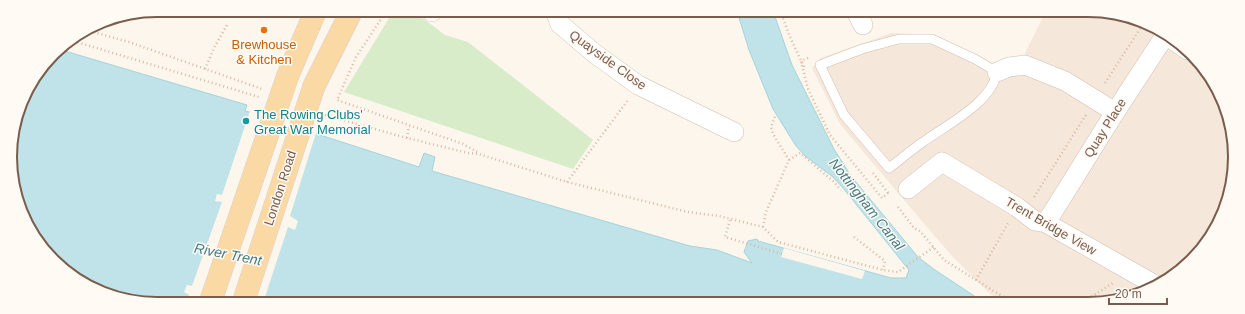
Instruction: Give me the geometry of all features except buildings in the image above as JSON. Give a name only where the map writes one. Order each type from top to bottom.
[{"type":"main road","points":[[212,297],[288,76],[313,17]]},
{"type":"main road","name":"London Road","points":[[245,297],[314,86],[348,17]]},
{"type":"street","name":"Quayside Close","points":[[558,17],[560,24],[594,53],[638,85],[734,132]]},
{"type":"street","name":"Quay Place","points":[[1046,223],[1115,112],[1163,39]]},
{"type":"street","points":[[997,72],[1009,67],[1025,65],[1065,81],[1115,112]]},
{"type":"street","name":"Trent Bridge View","points":[[908,189],[942,162],[1017,207],[1035,221],[1046,223],[1151,283]]},
{"type":"lane","points":[[899,39],[932,39],[975,59],[997,72],[996,83],[973,107],[922,142],[889,168],[844,115],[820,65],[862,49],[899,39]]},
{"type":"path","points":[[382,17],[356,57],[337,100],[463,144],[480,154]]},
{"type":"path","points":[[205,69],[214,48],[227,25]]},
{"type":"path","points":[[976,280],[1017,207],[1028,208],[1091,108],[1094,100],[1141,27]]},
{"type":"path","points":[[93,32],[129,42],[263,89]]},
{"type":"path","points":[[809,57],[801,61],[808,89],[830,135],[882,198],[888,193]]},
{"type":"path","points":[[638,85],[567,182],[688,212],[718,216],[763,227],[778,242],[883,270],[898,272],[934,247],[944,260],[1003,297]]},
{"type":"path","points":[[776,114],[771,127],[773,134],[789,160]]},
{"type":"path","points":[[407,138],[409,126]]},
{"type":"path","points":[[763,227],[766,212],[789,160],[800,152],[841,190]]},
{"type":"path","points":[[730,220],[725,237],[782,254]]},
{"type":"path","points":[[854,237],[885,261],[883,270]]},
{"type":"path","points":[[1094,297],[1130,272]]},
{"type":"shaded area","points":[[1043,17],[1106,18],[1133,24],[1150,31],[1173,46],[1199,72],[1214,95],[1221,112],[1228,148],[1227,175],[1221,202],[1214,219],[1204,235],[1187,256],[1166,273],[1150,283],[1133,290],[1106,296],[994,297],[991,295],[953,257],[840,124],[812,68],[821,58],[891,33],[935,35],[967,52],[997,65],[1024,55]]},
{"type":"green space","points":[[390,17],[421,17],[445,35],[468,42],[593,140],[573,169],[344,92]]},
{"type":"water","points":[[739,17],[775,17],[792,65],[834,149],[851,176],[918,257],[976,297],[139,296],[112,290],[87,278],[72,268],[52,249],[41,235],[28,211],[24,202],[18,175],[17,148],[24,112],[31,95],[46,72],[66,51],[247,105],[245,111],[419,167],[424,153],[435,157],[432,171],[690,246],[717,250],[752,263],[744,252],[748,241],[757,239],[758,241],[891,278],[906,278],[909,270],[843,188],[833,177],[805,156],[796,146],[773,109],[749,50]]},
{"type":"pier","points":[[250,111],[316,133],[290,216],[298,221],[295,230],[288,227],[265,297],[188,297],[189,295],[184,292],[187,285],[192,286],[222,202],[215,201],[217,194],[222,195]]},
{"type":"pier","points":[[784,248],[865,271],[862,279],[781,257]]},
{"type":"place","name":"Brewhouse & Kitchen","points":[[264,30]]},
{"type":"place","name":"The Rowing Clubs' Great War Memorial","points":[[246,121]]},
{"type":"water label","name":"Nottingham Canal","points":[[867,204]]},
{"type":"water label","name":"River Trent","points":[[228,254]]}]
